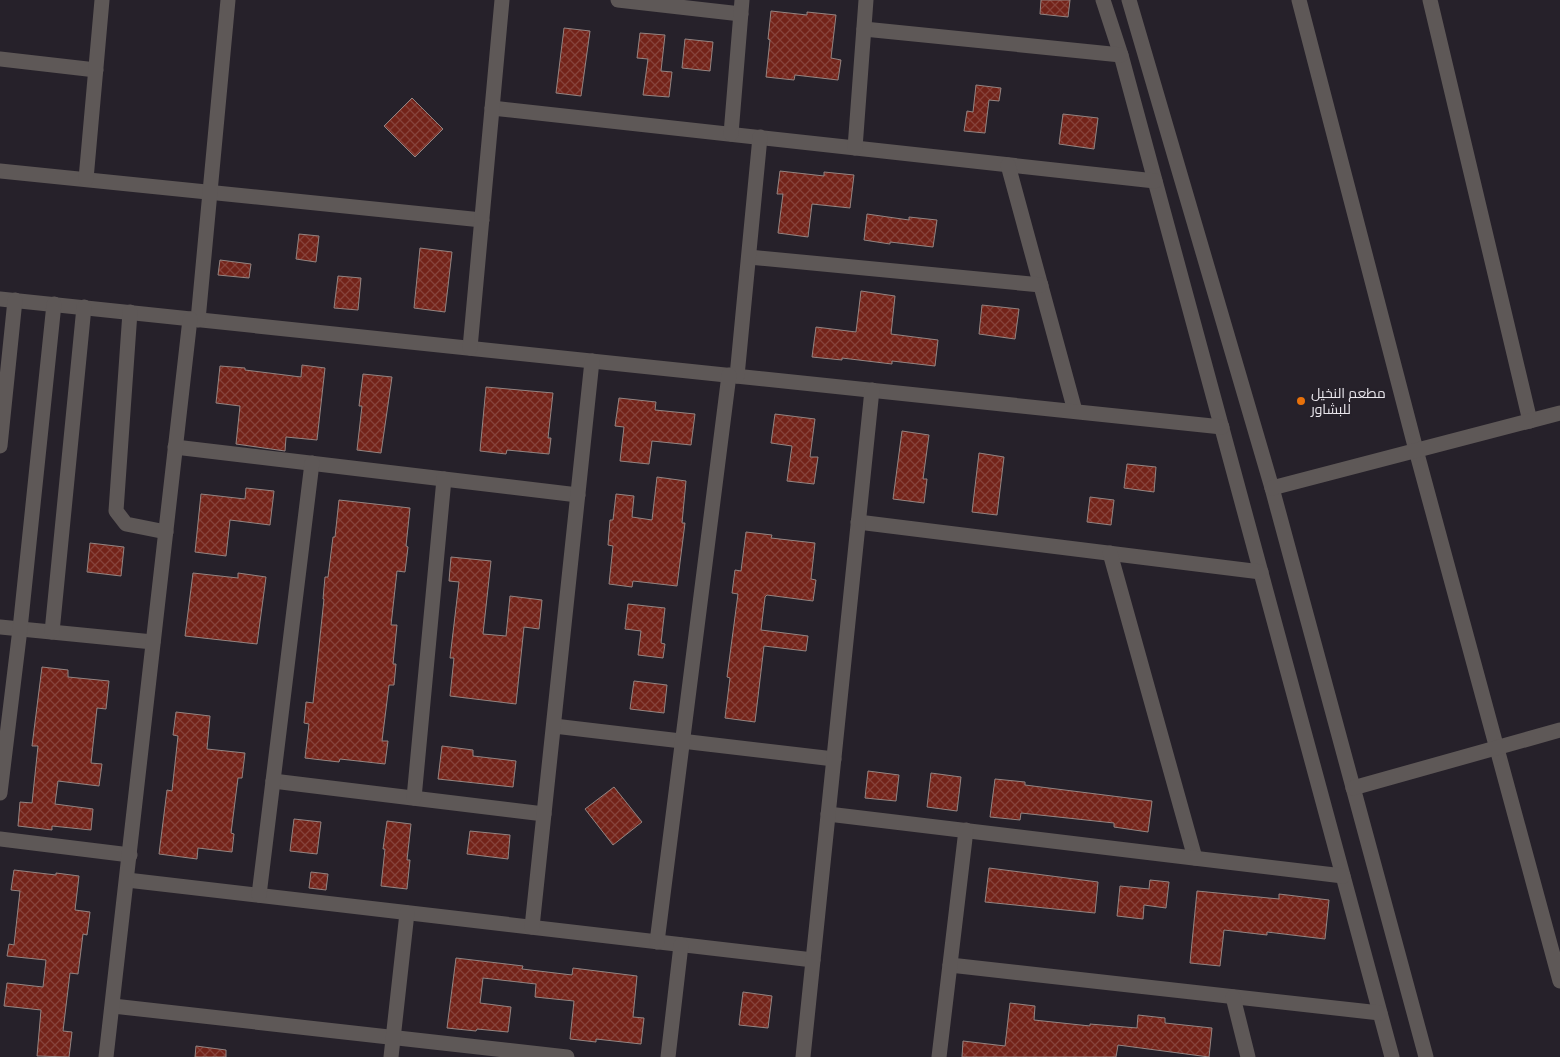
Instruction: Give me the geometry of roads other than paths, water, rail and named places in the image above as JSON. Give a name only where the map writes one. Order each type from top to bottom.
[{"type":"street","points":[[86,179],[102,0]]},
{"type":"street","points":[[106,1057],[175,447],[210,192],[228,0]]},
{"type":"street","points":[[470,348],[502,0]]},
{"type":"street","points":[[618,0],[742,7],[731,134]]},
{"type":"street","points":[[855,148],[866,0]]},
{"type":"street","points":[[1103,0],[1121,55],[1392,1057]]},
{"type":"street","points":[[1128,0],[1272,488],[1426,1057]]},
{"type":"street","points":[[1299,0],[1416,450],[1560,981]]},
{"type":"street","points":[[1430,0],[1530,421]]},
{"type":"street","points":[[864,29],[1121,55]]},
{"type":"street","points":[[0,59],[96,70]]},
{"type":"street","points":[[492,108],[1155,181]]},
{"type":"street","points":[[657,942],[682,741],[733,375],[748,257],[760,137]]},
{"type":"street","points":[[1008,165],[1075,411]]},
{"type":"street","points":[[0,170],[482,220]]},
{"type":"street","points":[[748,257],[1041,285]]},
{"type":"street","points":[[0,446],[7,300],[1222,426]]},
{"type":"street","points":[[0,793],[20,629],[54,304]]},
{"type":"street","points":[[52,632],[84,308]]},
{"type":"street","points":[[130,312],[116,511],[126,524],[166,532]]},
{"type":"street","points":[[532,927],[592,361]]},
{"type":"street","points":[[803,1057],[872,390]]},
{"type":"street","points":[[1272,488],[1560,413]]},
{"type":"street","points":[[175,447],[578,495]]},
{"type":"street","points":[[259,895],[312,463]]},
{"type":"street","points":[[414,798],[444,479]]},
{"type":"street","points":[[858,522],[1261,572]]},
{"type":"street","points":[[1110,553],[1195,858]]},
{"type":"street","points":[[0,627],[154,642]]},
{"type":"street","points":[[554,726],[834,759]]},
{"type":"street","points":[[1353,788],[1560,730]]},
{"type":"street","points":[[273,781],[544,814]]},
{"type":"street","points":[[828,814],[1343,876]]},
{"type":"street","points":[[939,1057],[966,830]]},
{"type":"street","points":[[0,839],[130,855]]},
{"type":"street","points":[[127,880],[813,960]]},
{"type":"street","points":[[391,1057],[407,912]]},
{"type":"street","points":[[668,1057],[681,945]]},
{"type":"street","points":[[950,965],[1380,1013]]},
{"type":"street","points":[[1233,996],[1248,1057]]},
{"type":"street","points":[[113,1006],[566,1057]]},
{"type":"place","name":"مطعم النخيل للبشاور","points":[[1301,401]]}]
